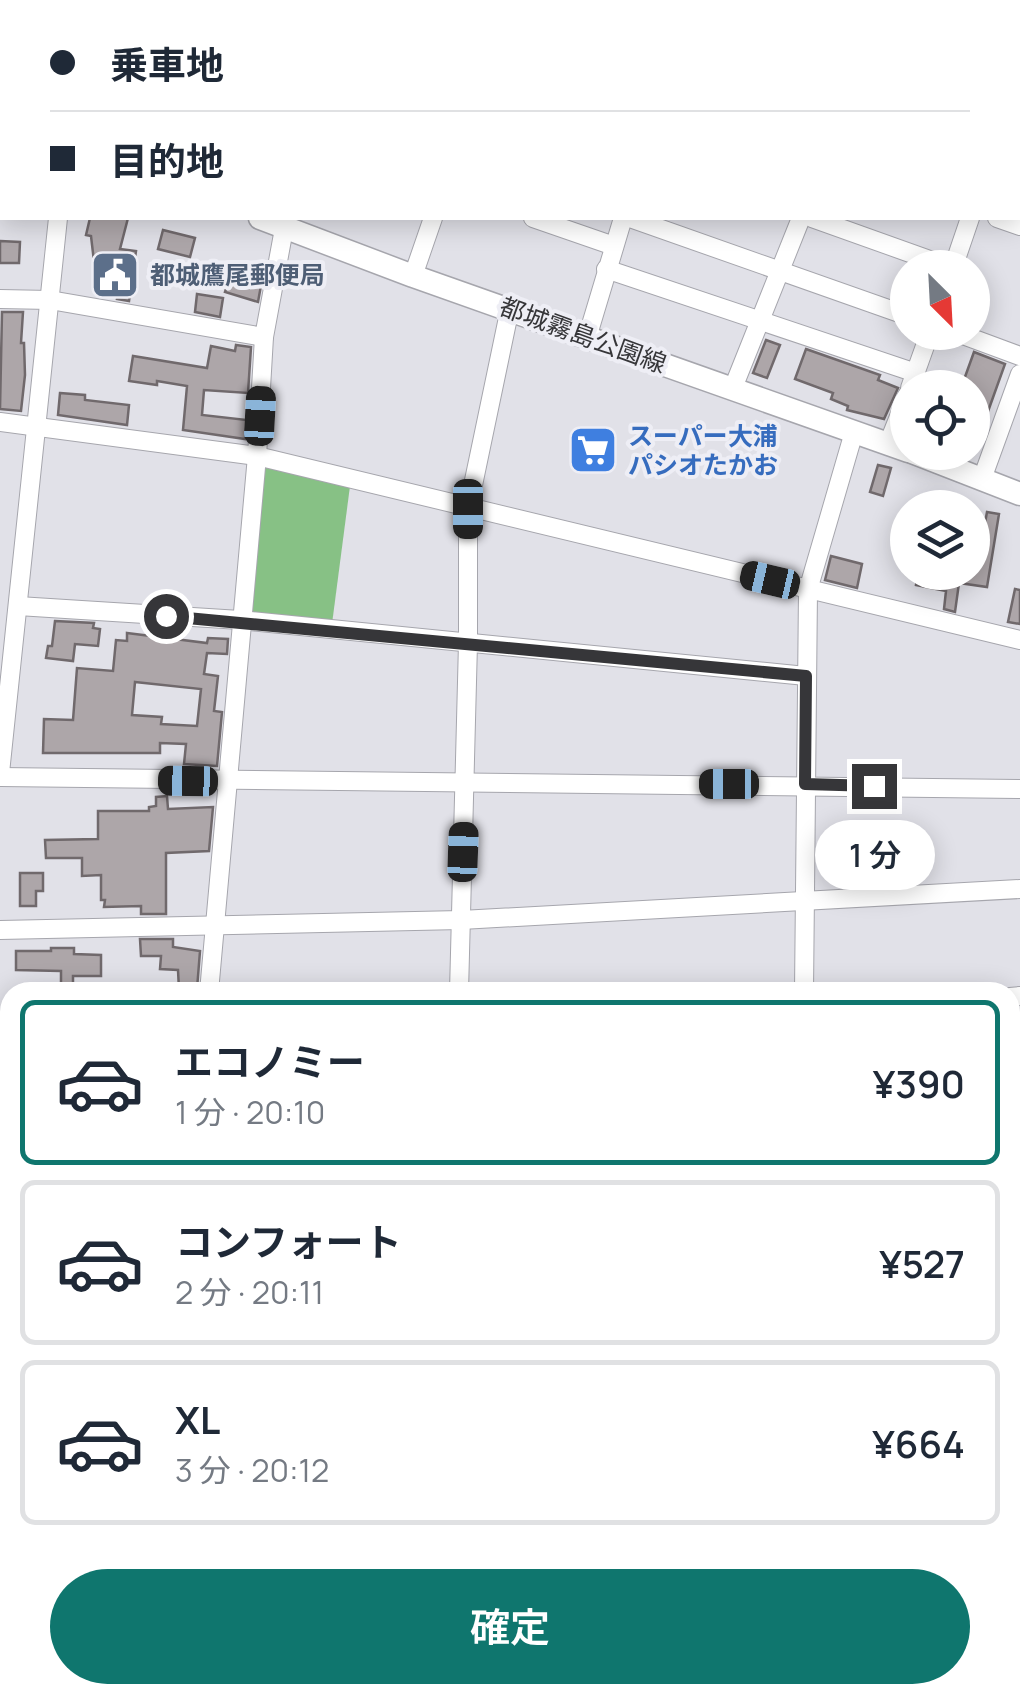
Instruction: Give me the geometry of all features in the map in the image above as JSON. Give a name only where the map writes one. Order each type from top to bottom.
[{"type":"main road","name":"都城霧島公園線","points":[[284,222],[413,276],[890,445]]},
{"type":"main road","name":"都城霧島公園線","points":[[958,470],[1020,494]]},
{"type":"street","points":[[58,220],[0,775],[226,782],[805,784],[1020,789]]},
{"type":"street","points":[[413,276],[432,220]]},
{"type":"street","points":[[539,220],[614,246]]},
{"type":"street","points":[[587,338],[606,269],[626,220]]},
{"type":"street","points":[[633,220],[890,310]]},
{"type":"street","points":[[732,388],[800,220]]},
{"type":"street","points":[[818,220],[902,250]]},
{"type":"street","points":[[958,250],[969,220]]},
{"type":"street","points":[[210,982],[258,456],[264,336],[284,222]]},
{"type":"street","points":[[606,269],[761,320],[890,376]]},
{"type":"street","points":[[0,299],[50,300],[264,336]]},
{"type":"street","points":[[459,982],[468,509],[510,308]]},
{"type":"street","points":[[990,345],[1020,356]]},
{"type":"street","points":[[982,479],[1020,374]]},
{"type":"street","points":[[0,422],[258,456],[1020,640]]},
{"type":"street","points":[[804,982],[808,590],[854,432]]},
{"type":"street","points":[[18,606],[240,620],[806,676]]},
{"type":"street","points":[[0,930],[461,920],[1020,889]]},
{"type":"green space","points":[[263,463],[350,486],[332,624],[248,612]]},
{"type":"building","name":"都城鷹尾郵便局","points":[[90,220],[127,220],[120,249],[136,251],[129,301],[117,299],[118,293],[95,270],[91,236],[86,235]]},
{"type":"building","points":[[163,230],[195,238],[190,257],[158,249]]},
{"type":"building","points":[[0,241],[20,242],[19,263],[0,263]]},
{"type":"building","points":[[232,271],[262,280],[258,302],[225,292]]},
{"type":"building","points":[[197,294],[223,298],[220,317],[195,312]]},
{"type":"building","points":[[2,312],[23,312],[25,375],[21,411],[0,409]]},
{"type":"building","points":[[766,340],[780,345],[767,378],[753,373]]},
{"type":"building","points":[[236,345],[251,347],[248,393],[204,390],[202,415],[247,420],[245,439],[183,430],[187,386],[129,381],[133,356],[207,368],[211,346],[235,351]]},
{"type":"building","points":[[806,349],[880,375],[878,380],[890,385],[890,406],[884,419],[847,410],[848,406],[831,399],[833,393],[795,379]]},
{"type":"building","points":[[974,352],[1005,364],[990,406],[990,370],[968,370]]},
{"type":"building","points":[[60,393],[129,405],[127,425],[58,415]]},
{"type":"building","points":[[878,465],[890,468],[883,496],[870,492]]},
{"type":"building","points":[[990,512],[999,514],[990,569]]},
{"type":"building","points":[[831,556],[862,564],[857,588],[825,580]]},
{"type":"building","points":[[1015,589],[1020,590],[1020,624],[1008,622]]},
{"type":"building","points":[[941,590],[958,590],[955,612],[944,609],[946,591]]},
{"type":"building","points":[[55,621],[94,623],[93,628],[100,629],[98,646],[75,644],[73,661],[46,658]]},
{"type":"building","points":[[127,633],[207,643],[208,638],[228,639],[227,654],[207,653],[204,674],[218,676],[214,711],[222,712],[217,766],[184,764],[186,744],[160,743],[160,753],[43,753],[44,719],[73,720],[77,668],[113,671],[116,640],[127,641]],"holes":[[[135,682],[201,689],[197,726],[161,724],[162,717],[132,715]]]},
{"type":"building","points":[[167,796],[168,809],[213,807],[209,851],[166,853],[166,914],[141,914],[141,906],[104,907],[101,875],[82,876],[82,858],[46,858],[45,840],[98,839],[98,811],[149,811],[149,807],[156,806],[156,797]]},
{"type":"building","points":[[20,873],[43,873],[43,891],[36,891],[36,906],[20,906]]},
{"type":"building","points":[[140,939],[173,939],[173,947],[200,951],[198,982],[179,982],[178,970],[160,969],[161,956],[141,956]]},
{"type":"building","points":[[74,948],[74,954],[101,955],[101,976],[73,976],[73,982],[61,982],[61,971],[16,970],[16,951]]},
{"type":"place","name":"都城鷹尾郵便局","points":[[115,275]]},
{"type":"place","name":"スーパー大浦 パシオたかお","points":[[593,450]]},
{"type":"route","points":[[166,616],[806,676],[805,784],[874,786]]}]
